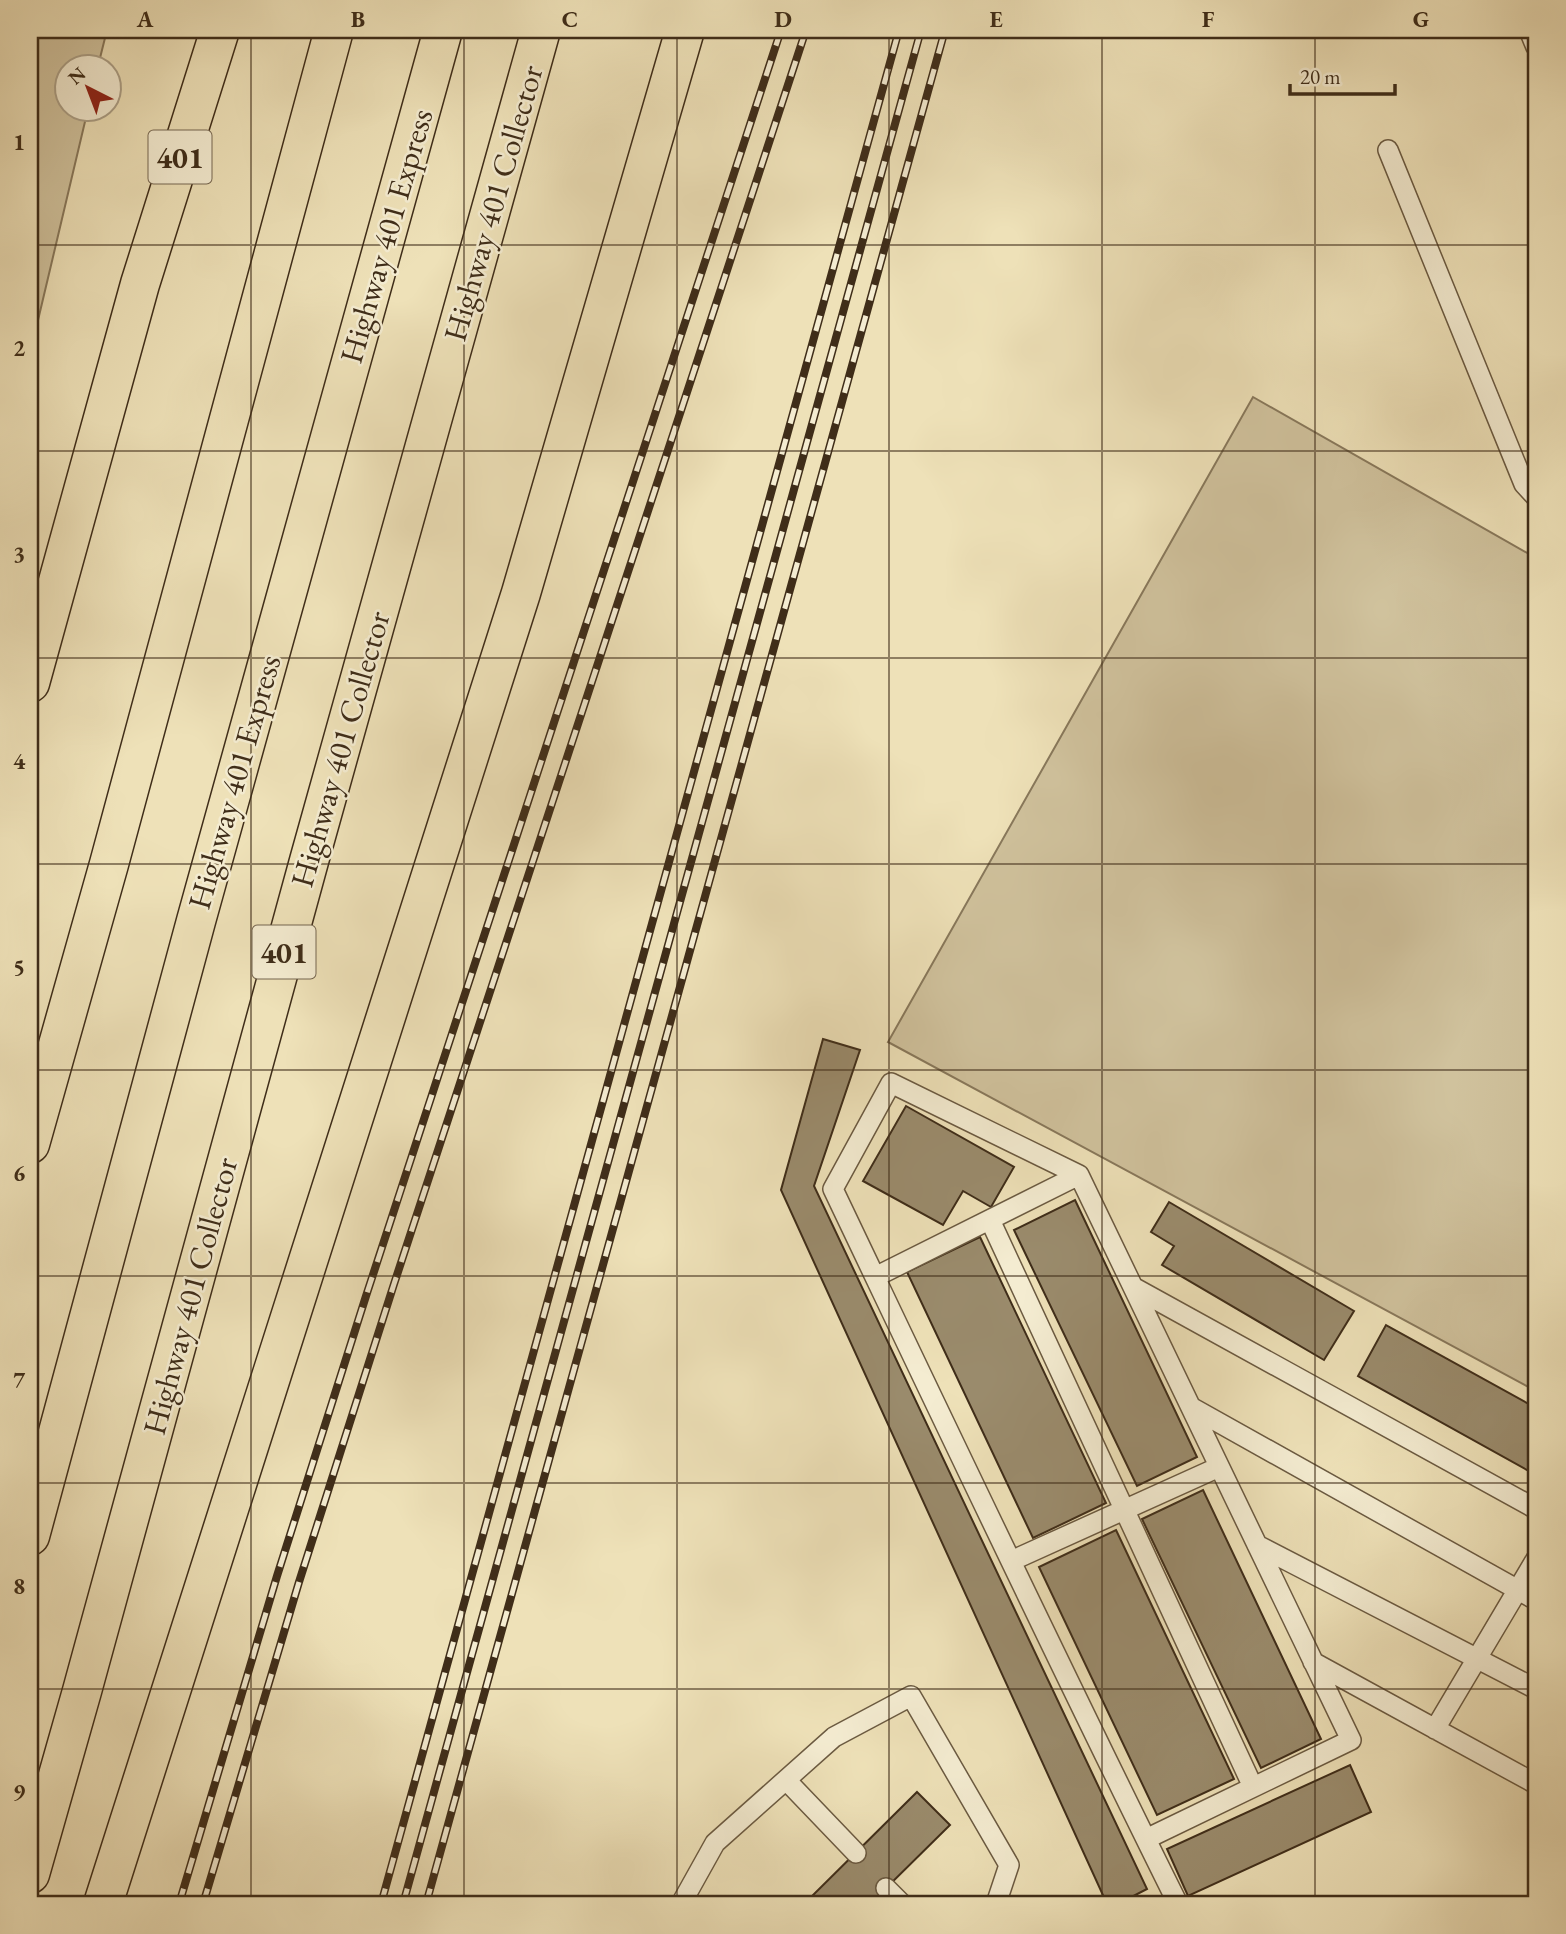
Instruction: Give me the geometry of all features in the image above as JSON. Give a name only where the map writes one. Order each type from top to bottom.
[{"type":"highway","points":[[140,285],[193,30]]},
{"type":"highway","name":"401","points":[[30,682],[140,285],[220,30]]},
{"type":"highway","points":[[30,1144],[109,863],[334,30]]},
{"type":"highway","name":"Highway 401 Express","points":[[30,1536],[192,934],[443,30]]},
{"type":"highway","name":"Highway 401 Collector","points":[[30,1874],[541,30]]},
{"type":"highway","points":[[103,1904],[521,593],[685,30]]},
{"type":"lane","points":[[1529,30],[1536,47]]},
{"type":"lane","points":[[1388,150],[1524,484],[1536,497]]},
{"type":"lane","points":[[1146,1839],[1351,1740],[1079,1175],[891,1083],[833,1189],[1011,1561],[1146,1839],[1178,1904]]},
{"type":"lane","points":[[875,1277],[1079,1175]]},
{"type":"lane","points":[[990,1220],[1253,1787]]},
{"type":"lane","points":[[1133,1287],[1536,1509]]},
{"type":"lane","points":[[1191,1407],[1536,1600]]},
{"type":"lane","points":[[1011,1561],[1219,1466]]},
{"type":"lane","points":[[1257,1545],[1536,1689]]},
{"type":"lane","points":[[1435,1729],[1536,1559]]},
{"type":"lane","points":[[1313,1662],[1536,1784]]},
{"type":"lane","points":[[681,1904],[715,1843],[834,1737],[911,1696],[1009,1865],[996,1904]]},
{"type":"lane","points":[[786,1780],[856,1853]]},
{"type":"lane","points":[[886,1888],[902,1904]]},
{"type":"shaded area","points":[[30,30],[107,30],[102,52],[52,52],[52,122],[85,122],[30,354]]},
{"type":"shaded area","points":[[1253,397],[1536,558],[1536,1391],[888,1042]]},
{"type":"building","points":[[823,1039],[860,1050],[814,1186],[1147,1889],[1118,1904],[1107,1904],[781,1190]]},
{"type":"building","points":[[906,1106],[1014,1167],[991,1207],[963,1191],[943,1225],[863,1181]]},
{"type":"building","points":[[1075,1200],[1197,1457],[1137,1486],[1014,1230]]},
{"type":"building","points":[[1169,1202],[1354,1311],[1324,1360],[1162,1265],[1174,1246],[1151,1232]]},
{"type":"building","points":[[980,1237],[1106,1503],[1033,1538],[907,1272]]},
{"type":"building","points":[[1386,1325],[1536,1408],[1536,1475],[1358,1376]]},
{"type":"building","points":[[1203,1490],[1321,1739],[1261,1768],[1142,1519]]},
{"type":"building","points":[[1116,1530],[1234,1779],[1157,1815],[1039,1567]]},
{"type":"building","points":[[1350,1765],[1371,1812],[1188,1896],[1167,1849]]},
{"type":"building","points":[[917,1792],[950,1825],[870,1904],[804,1904]]},
{"type":"railway","points":[[179,1904],[277,1576],[366,1296],[781,30]]},
{"type":"railway","points":[[203,1904],[299,1582],[394,1284],[806,30]]},
{"type":"railway","points":[[381,1904],[899,30]]},
{"type":"railway","points":[[403,1904],[921,30]]},
{"type":"railway","points":[[426,1904],[945,30]]}]
